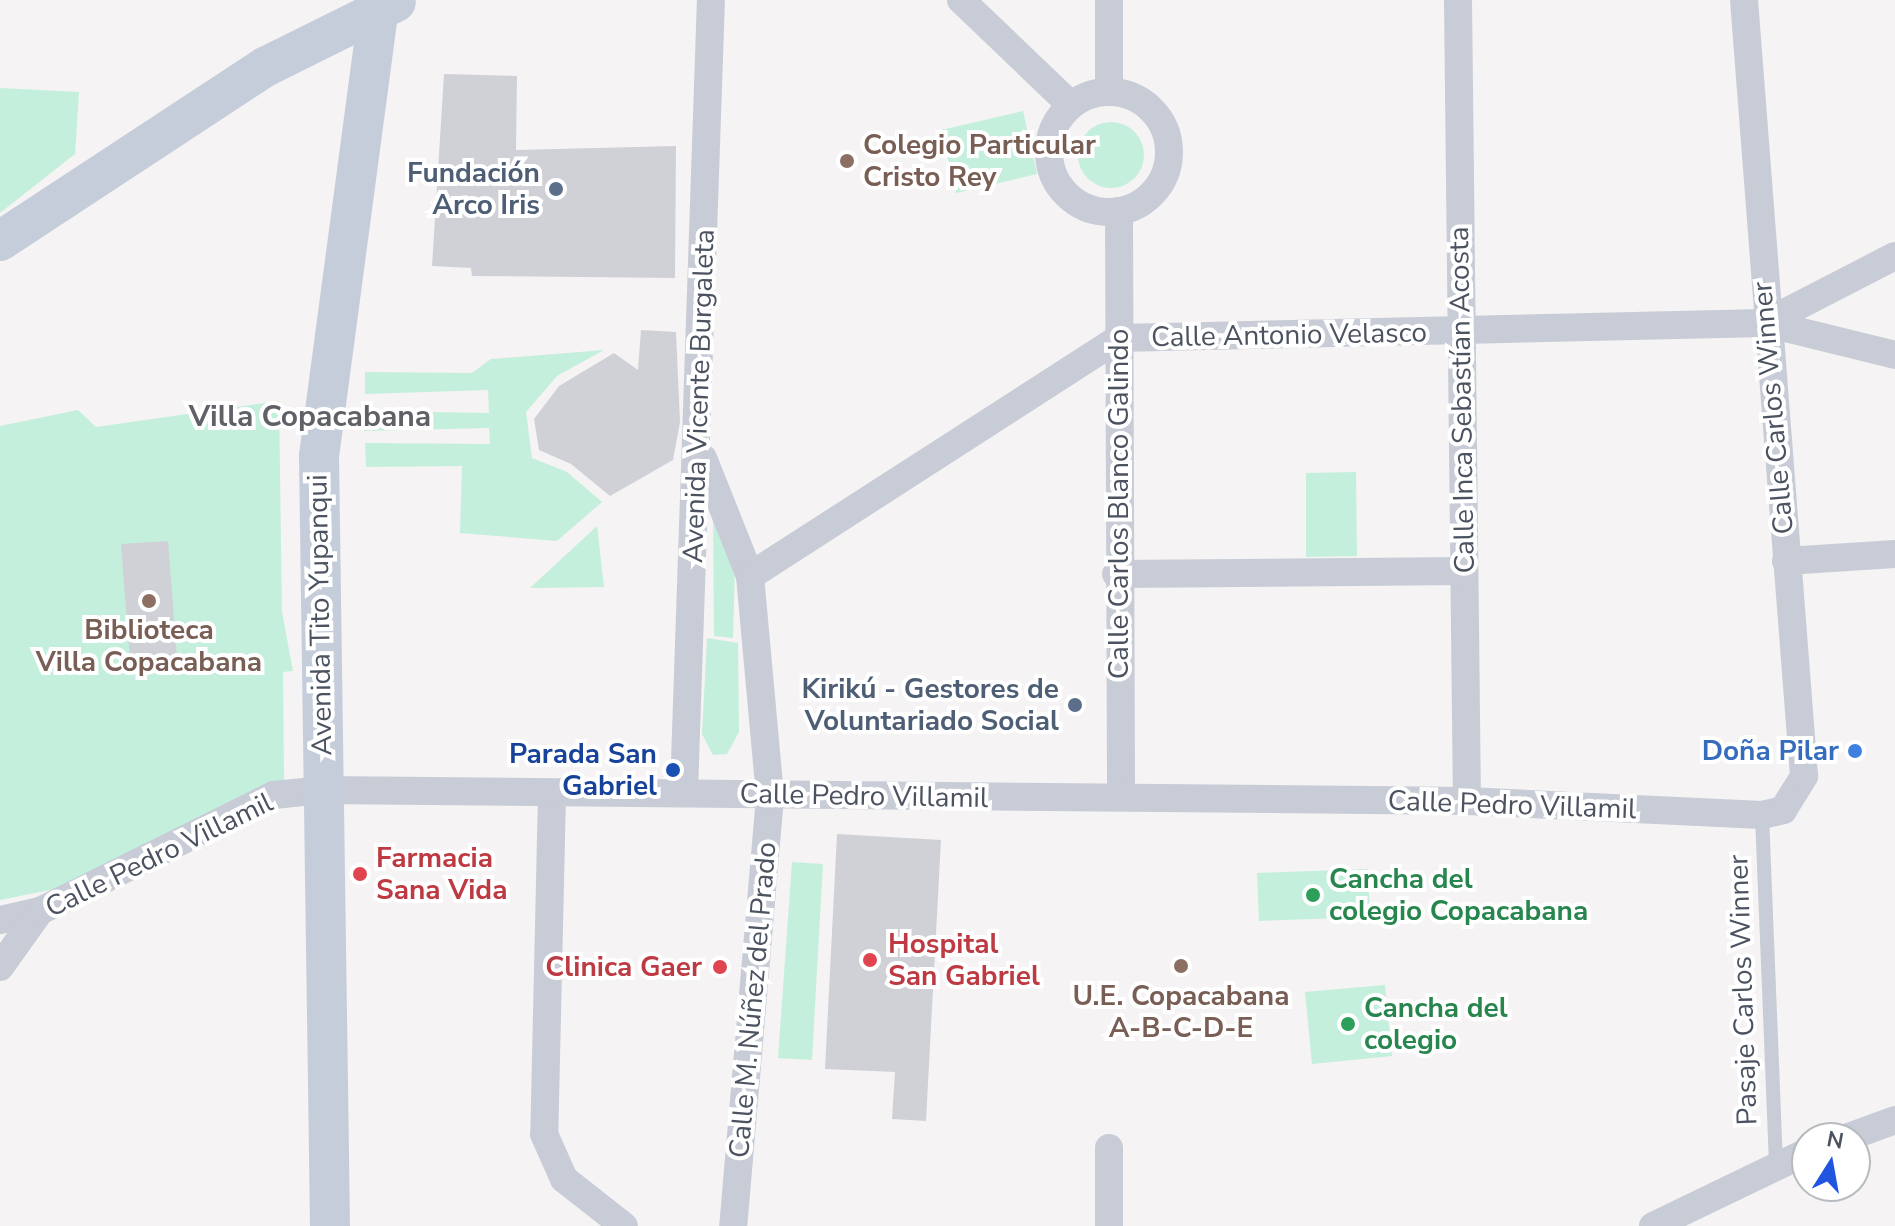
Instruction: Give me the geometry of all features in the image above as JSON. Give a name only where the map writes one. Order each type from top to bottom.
[{"type":"main road","points":[[0,241],[265,67],[390,4]]},
{"type":"main road","name":"Avenida Tito Yupanqui","points":[[330,1226],[319,456],[390,4]]},
{"type":"street","name":"Avenida Vicente Burgaleta","points":[[684,791],[699,448],[711,0]]},
{"type":"street","points":[[961,0],[1071,105]]},
{"type":"street","points":[[1109,0],[1109,92]]},
{"type":"street","name":"Calle Inca Sebastían Acosta","points":[[1458,0],[1467,801]]},
{"type":"street","name":"Calle Carlos Winner","points":[[1744,0],[1765,323],[1804,776],[1772,812]]},
{"type":"street","points":[[1109,92],[1143,103],[1169,147],[1151,196],[1119,211],[1080,205],[1054,177],[1050,138],[1071,105],[1109,92]]},
{"type":"street","name":"Calle Carlos Blanco Galindo","points":[[1119,211],[1116,574],[1121,797]]},
{"type":"street","points":[[1765,323],[1895,256]]},
{"type":"street","name":"Calle Antonio Velasco","points":[[750,576],[1119,338],[1462,333],[1765,323],[1895,355]]},
{"type":"street","name":"Calle M. Núñez del Prado","points":[[699,448],[750,576],[770,797],[733,1226]]},
{"type":"street","points":[[1786,561],[1895,554]]},
{"type":"street","points":[[1116,574],[1464,571]]},
{"type":"street","name":"Calle Pedro Villamil","points":[[0,967],[40,911],[274,795],[322,790],[552,794],[684,791],[770,797],[1467,801],[1772,812]]},
{"type":"street","points":[[552,794],[544,1134],[564,1179],[624,1226]]},
{"type":"street","points":[[0,920],[40,911]]},
{"type":"street","points":[[1871,1133],[1892,1128]]},
{"type":"street","points":[[1109,1148],[1109,1226]]},
{"type":"street","points":[[1653,1226],[1791,1158]]},
{"type":"lane","name":"Pasaje Carlos Winner","points":[[1772,812],[1776,1163]]},
{"type":"green space","points":[[0,88],[79,92],[75,154],[0,213]]},
{"type":"green space","points":[[1023,111],[1037,174],[956,193],[941,130]]},
{"type":"green space","points":[[1111,122],[1134,132],[1144,155],[1134,178],[1111,188],[1088,178],[1078,155],[1088,132]]},
{"type":"green space","points":[[604,350],[557,376],[526,412],[532,458],[567,472],[602,502],[557,541],[460,533],[462,466],[366,467],[365,443],[490,444],[489,428],[364,431],[364,411],[489,413],[488,390],[365,394],[365,372],[472,373],[491,359]]},
{"type":"green space","points":[[279,401],[282,612],[293,671],[283,672],[284,781],[90,882],[0,900],[0,426],[78,410],[96,427]]},
{"type":"green space","points":[[1356,472],[1357,556],[1306,557],[1306,473]]},
{"type":"green space","points":[[713,504],[735,565],[733,638],[714,636]]},
{"type":"green space","points":[[597,526],[604,587],[530,588]]},
{"type":"green space","points":[[707,638],[738,643],[739,732],[727,754],[713,755],[702,734]]},
{"type":"green space","points":[[792,862],[823,864],[812,1060],[778,1058]]},
{"type":"green space","name":"Cancha del colegio Copacabana","points":[[1368,869],[1370,917],[1259,921],[1257,873]]},
{"type":"green space","name":"Cancha del colegio","points":[[1385,985],[1392,1056],[1312,1064],[1305,992]]},
{"type":"building","name":"Fundación Arco Iris","points":[[444,74],[517,76],[516,150],[676,146],[675,278],[472,276],[471,268],[432,266]]},
{"type":"building","points":[[641,330],[676,332],[680,422],[673,460],[610,496],[571,464],[539,450],[534,419],[559,386],[614,353],[638,370]]},
{"type":"building","name":"Biblioteca Villa Copacabana","points":[[168,541],[177,658],[130,661],[121,544]]},
{"type":"building","points":[[837,834],[941,840],[926,1121],[892,1119],[895,1072],[825,1069]]},
{"type":"place","name":"Colegio Particular Cristo Rey","points":[[847,161]]},
{"type":"place","name":"Fundación Arco Iris","points":[[556,189]]},
{"type":"place","name":"Biblioteca Villa Copacabana","points":[[149,601]]},
{"type":"place","name":"Kirikú - Gestores de Voluntariado Social","points":[[1075,705]]},
{"type":"place","name":"Doña Pilar","points":[[1855,751]]},
{"type":"place","name":"Parada San Gabriel","points":[[673,770]]},
{"type":"place","name":"Farmacia Sana Vida","points":[[360,874]]},
{"type":"place","name":"Cancha del colegio Copacabana","points":[[1313,895]]},
{"type":"place","name":"Hospital San Gabriel","points":[[870,960]]},
{"type":"place","name":"U.E. Copacabana A-B-C-D-E","points":[[1181,966]]},
{"type":"place","name":"Clinica Gaer","points":[[720,967]]},
{"type":"place","name":"Cancha del colegio","points":[[1348,1024]]},
{"type":"district","name":"Villa Copacabana","points":[[310,417]]}]
